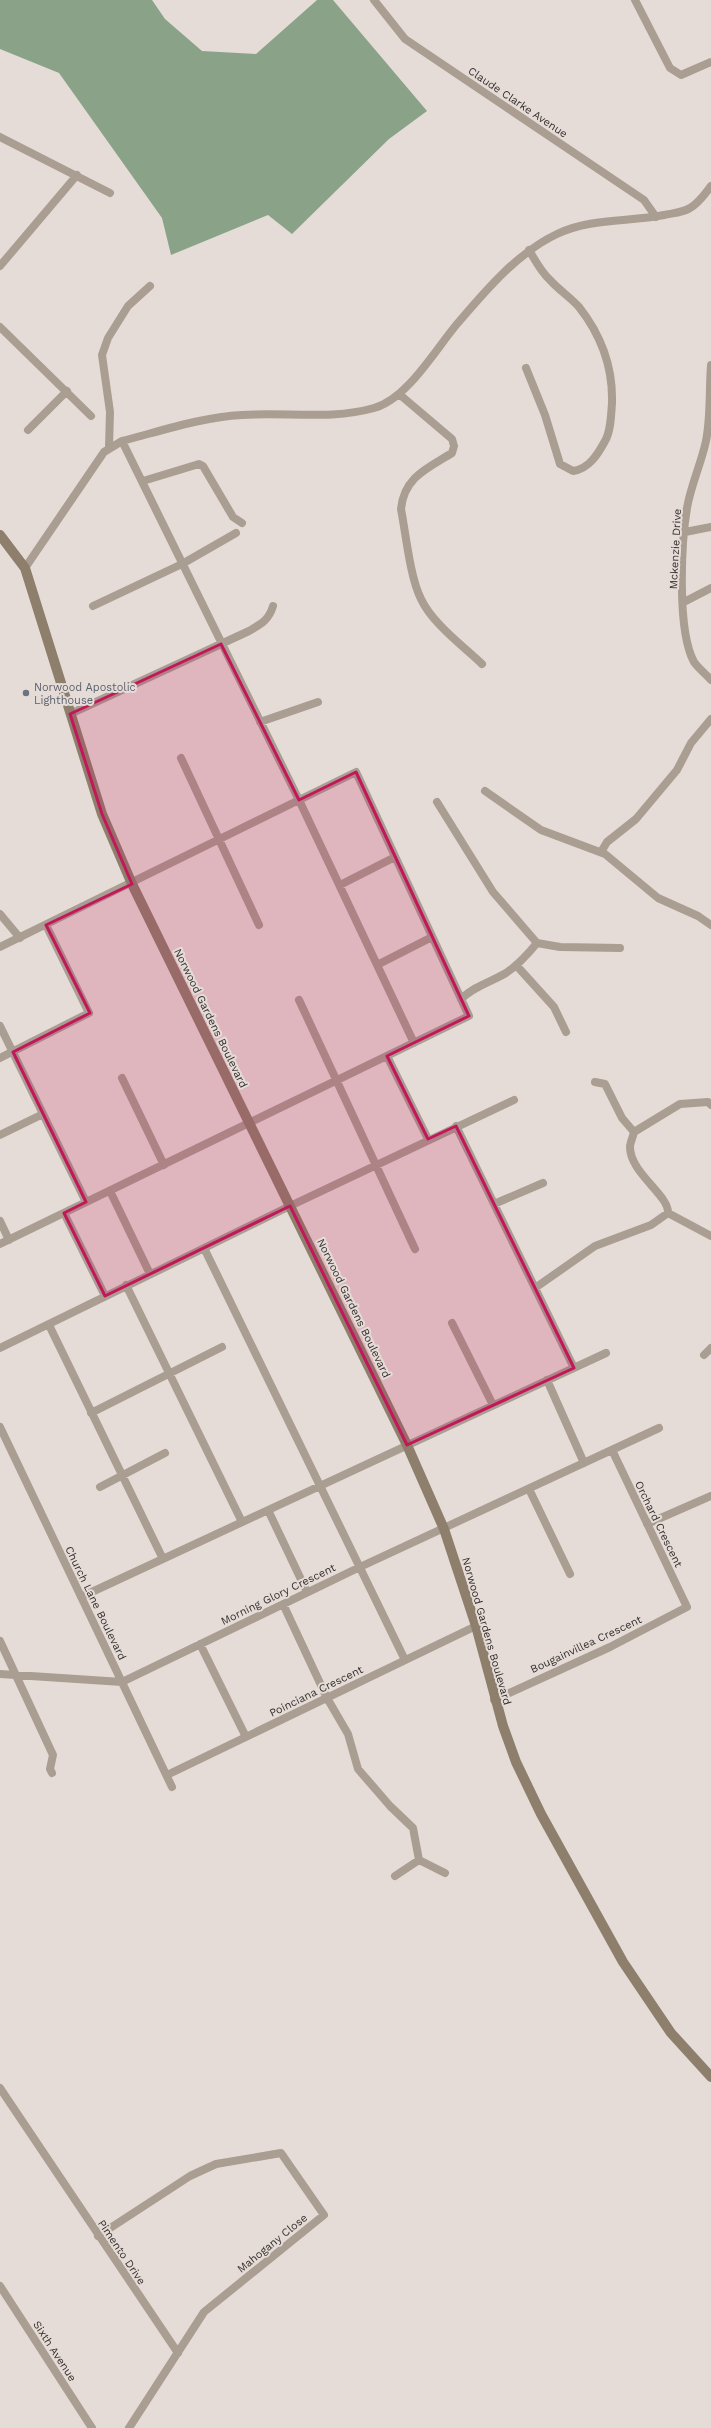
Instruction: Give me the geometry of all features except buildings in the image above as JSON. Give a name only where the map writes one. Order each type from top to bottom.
[{"type":"street","name":"Claude Clarke Avenue","points":[[374,0],[404,38],[644,200],[656,217]]},
{"type":"street","points":[[635,0],[670,68],[681,75],[711,62]]},
{"type":"street","points":[[0,136],[110,193]]},
{"type":"street","points":[[0,266],[76,175]]},
{"type":"street","points":[[25,568],[104,452],[109,447],[122,441],[217,418],[240,415],[344,414],[375,408],[399,394],[457,324],[529,250],[558,233],[591,224],[656,217],[685,211],[692,207],[711,186]]},
{"type":"street","points":[[526,368],[545,415],[560,464],[573,471],[582,468],[596,457],[607,438],[611,415],[613,385],[606,355],[593,328],[578,307],[550,281],[529,250]]},
{"type":"street","points":[[109,447],[110,412],[102,355],[108,338],[128,306],[150,286]]},
{"type":"street","points":[[0,327],[91,416]]},
{"type":"street","name":"Mckenzie Drive","points":[[711,365],[710,413],[706,441],[687,508],[682,566],[684,625],[687,642],[695,663],[711,680]]},
{"type":"street","points":[[28,430],[67,391]]},
{"type":"street","points":[[399,394],[452,439],[454,446],[452,452],[415,477],[407,485],[402,497],[401,509],[420,599],[430,613],[482,664]]},
{"type":"street","points":[[122,441],[299,800],[414,1043]]},
{"type":"street","points":[[143,481],[200,464],[203,466],[233,517],[242,523]]},
{"type":"street","points":[[685,532],[711,527]]},
{"type":"street","points":[[93,606],[182,564],[236,533]]},
{"type":"street","name":"Norwood Gardens Boulevard","points":[[0,535],[25,568],[102,814],[132,884],[407,1445],[444,1529],[476,1626],[494,1700],[516,1762],[541,1814],[596,1916],[623,1962],[670,2033],[711,2077]]},
{"type":"street","points":[[684,602],[711,588]]},
{"type":"street","points":[[70,714],[264,623],[270,616],[273,606]]},
{"type":"street","points":[[260,722],[318,702]]},
{"type":"street","points":[[601,852],[607,842],[636,820],[677,770],[691,743],[711,719]]},
{"type":"street","points":[[181,758],[259,925]]},
{"type":"street","points":[[0,947],[132,884],[356,772],[468,1016],[0,1244]]},
{"type":"street","points":[[485,791],[541,830],[601,852],[658,898],[698,916],[711,925]]},
{"type":"street","points":[[437,802],[493,892],[537,943],[560,947],[620,948]]},
{"type":"street","points":[[340,885],[395,857]]},
{"type":"street","points":[[0,914],[20,938]]},
{"type":"street","points":[[0,1058],[89,1013],[46,925]]},
{"type":"street","points":[[377,965],[432,938]]},
{"type":"street","points":[[461,1000],[473,988],[506,973],[516,965],[537,943]]},
{"type":"street","points":[[516,965],[554,1006],[566,1032]]},
{"type":"street","points":[[298,1000],[415,1249]]},
{"type":"street","points":[[0,1026],[86,1202]]},
{"type":"street","points":[[387,1056],[428,1139]]},
{"type":"street","points":[[122,1078],[164,1165]]},
{"type":"street","points":[[595,1082],[605,1084],[622,1118],[634,1132]]},
{"type":"street","points":[[0,1348],[428,1139],[514,1100]]},
{"type":"street","points":[[711,1105],[708,1102],[680,1104],[634,1132],[630,1147],[635,1165],[664,1201],[668,1214],[711,1236]]},
{"type":"street","points":[[0,1135],[43,1114]]},
{"type":"street","points":[[456,1126],[574,1368]]},
{"type":"street","points":[[494,1204],[543,1183]]},
{"type":"street","points":[[110,1191],[150,1274]]},
{"type":"street","points":[[64,1213],[105,1296]]},
{"type":"street","points":[[535,1288],[595,1246],[651,1225],[668,1214]]},
{"type":"street","points":[[0,1221],[10,1240]]},
{"type":"street","points":[[204,1248],[405,1660]]},
{"type":"street","points":[[126,1286],[242,1522]]},
{"type":"street","points":[[452,1323],[493,1406]]},
{"type":"street","points":[[49,1325],[163,1559]]},
{"type":"street","points":[[91,1413],[222,1347]]},
{"type":"street","points":[[704,1355],[711,1348]]},
{"type":"street","points":[[81,1597],[606,1353]]},
{"type":"street","points":[[546,1380],[584,1463]]},
{"type":"street","name":"Church Lane Boulevard","points":[[0,1427],[172,1787]]},
{"type":"street","name":"Morning Glory Crescent","points":[[122,1682],[306,1592],[659,1428]]},
{"type":"street","name":"Orchard Crescent","points":[[612,1450],[687,1607]]},
{"type":"street","points":[[100,1487],[122,1474],[165,1454]]},
{"type":"street","points":[[529,1489],[570,1574]]},
{"type":"street","points":[[647,1524],[711,1496]]},
{"type":"street","points":[[268,1510],[306,1592]]},
{"type":"street","points":[[283,1604],[327,1698],[348,1734],[358,1769],[390,1806],[413,1828],[419,1860]]},
{"type":"street","name":"Bougainvillea Crescent","points":[[494,1700],[610,1647],[687,1607]]},
{"type":"street","name":"Poinciana Crescent","points":[[167,1775],[476,1626]]},
{"type":"street","points":[[0,1641],[54,1755],[50,1769],[52,1773]]},
{"type":"street","points":[[200,1644],[246,1737]]},
{"type":"street","points":[[0,1674],[122,1682]]},
{"type":"street","points":[[419,1860],[445,1873]]},
{"type":"street","points":[[395,1876],[419,1860]]},
{"type":"street","name":"Pimento Drive","points":[[0,2088],[178,2353]]},
{"type":"street","name":"Mahogany Close","points":[[98,2236],[190,2176],[216,2164],[281,2153],[324,2215],[204,2312],[178,2353]]},
{"type":"street","name":"Sixth Avenue","points":[[0,2286],[92,2428]]},
{"type":"street","points":[[129,2428],[178,2353]]},
{"type":"highlighted area","points":[[221,644],[299,800],[356,772],[469,1016],[387,1056],[428,1139],[456,1126],[574,1368],[407,1445],[290,1206],[105,1296],[64,1213],[86,1202],[13,1052],[90,1013],[46,925],[132,884],[102,814],[70,714]]},
{"type":"green space","points":[[0,0],[152,0],[165,19],[202,51],[256,54],[317,0],[333,0],[427,111],[389,139],[292,234],[268,215],[171,255],[162,218],[59,73],[0,49]]},
{"type":"place","name":"Norwood Apostolic Lighthouse","points":[[26,693]]}]
